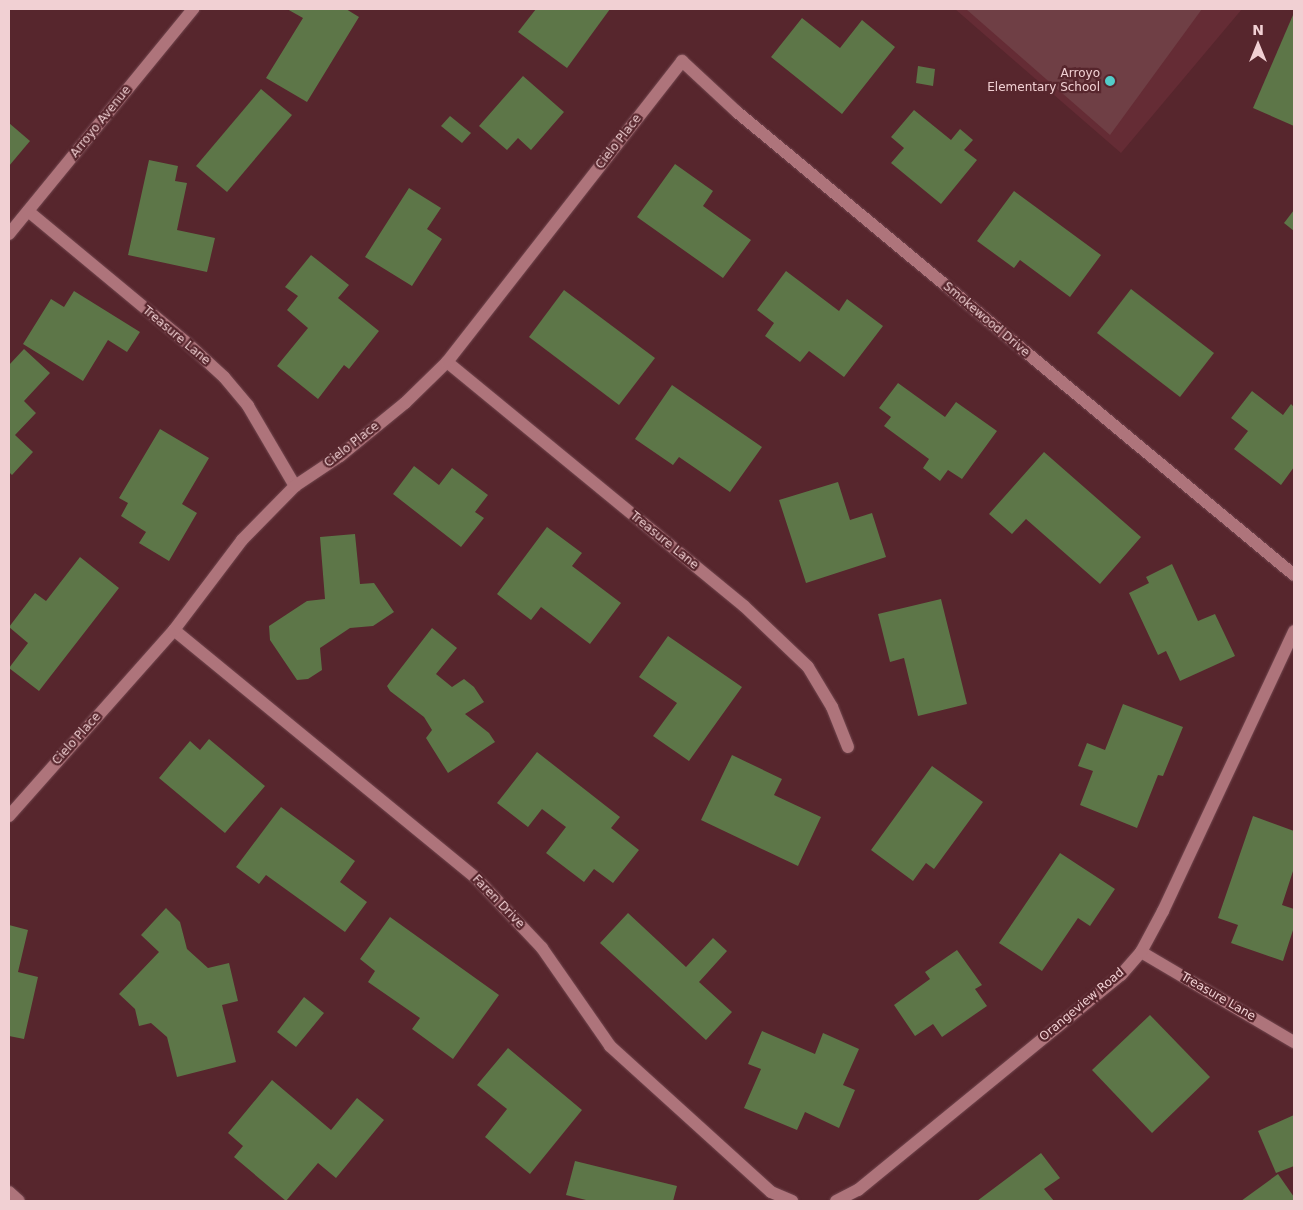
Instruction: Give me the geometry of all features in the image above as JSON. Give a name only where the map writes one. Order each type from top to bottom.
[{"type":"street","name":"Arroyo Avenue","points":[[9,234],[193,9]]},
{"type":"street","name":"Cielo Place","points":[[9,816],[174,630],[242,540],[295,486],[340,456],[405,404],[447,362],[682,61]]},
{"type":"street","name":"Smokewood Drive","points":[[682,61],[752,125],[1294,576]]},
{"type":"street","name":"Treasure Lane","points":[[28,211],[188,344],[224,377],[248,406],[295,486]]},
{"type":"street","name":"Treasure Lane","points":[[447,362],[744,606],[808,667],[832,707],[848,747]]},
{"type":"street","name":"Faren Drive","points":[[174,630],[476,878],[542,948],[610,1046],[771,1192],[792,1201]]},
{"type":"street","name":"Orangeview Road","points":[[836,1201],[858,1190],[1121,974],[1141,952],[1163,911],[1294,631]]},
{"type":"street","name":"Treasure Lane","points":[[1141,952],[1294,1042]]},
{"type":"street","points":[[9,1192],[19,1201]]},
{"type":"shaded area","name":"Arroyo Elementary School","points":[[955,9],[1242,9],[1121,153]]},
{"type":"shaded area","name":"Arroyo Elementary School","points":[[966,9],[1202,9],[1110,135]]},
{"type":"building","points":[[287,9],[346,9],[359,17],[307,102],[266,78],[303,18]]},
{"type":"building","points":[[536,9],[610,9],[567,68],[518,32]]},
{"type":"building","points":[[1294,16],[1294,126],[1253,108]]},
{"type":"building","points":[[802,18],[840,48],[862,20],[895,47],[842,114],[771,57]]},
{"type":"building","points":[[918,66],[935,69],[933,86],[916,83]]},
{"type":"building","points":[[523,76],[564,112],[531,150],[518,138],[507,150],[479,126]]},
{"type":"building","points":[[261,89],[292,115],[227,192],[196,166]]},
{"type":"building","points":[[914,110],[951,140],[960,129],[973,140],[964,150],[977,160],[941,204],[891,163],[904,148],[891,137]]},
{"type":"building","points":[[450,116],[471,133],[462,143],[441,126]]},
{"type":"building","points":[[9,123],[30,141],[9,166]]},
{"type":"building","points":[[149,160],[178,166],[175,181],[187,183],[177,230],[215,238],[207,272],[128,255]]},
{"type":"building","points":[[675,164],[713,191],[703,206],[751,240],[723,278],[637,217]]},
{"type":"building","points":[[409,188],[441,208],[427,229],[442,239],[412,286],[365,257]]},
{"type":"building","points":[[1014,191],[1101,255],[1070,297],[1020,260],[1014,268],[977,241]]},
{"type":"building","points":[[1294,210],[1294,231],[1284,223]]},
{"type":"building","points":[[311,255],[349,285],[338,298],[379,331],[349,369],[344,365],[318,399],[277,366],[308,328],[287,310],[298,296],[285,287]]},
{"type":"building","points":[[786,271],[839,311],[847,299],[883,326],[844,377],[809,351],[800,362],[765,336],[774,323],[757,310]]},
{"type":"building","points":[[1131,289],[1214,353],[1180,397],[1097,333]]},
{"type":"building","points":[[564,290],[655,358],[619,405],[529,337]]},
{"type":"building","points":[[74,291],[140,332],[127,352],[108,340],[83,381],[23,344],[51,299],[64,307]]},
{"type":"building","points":[[24,349],[50,373],[24,401],[36,413],[15,435],[33,452],[12,475],[9,472],[9,365]]},
{"type":"building","points":[[898,383],[945,417],[956,402],[997,431],[962,479],[948,470],[940,481],[923,468],[929,459],[884,426],[891,417],[879,408]]},
{"type":"building","points":[[672,385],[762,447],[730,492],[679,457],[673,465],[635,439]]},
{"type":"building","points":[[1252,391],[1283,415],[1291,404],[1294,407],[1294,467],[1281,485],[1234,449],[1248,431],[1231,418]]},
{"type":"building","points":[[160,429],[209,458],[182,504],[197,513],[169,561],[139,543],[146,532],[121,516],[128,503],[119,498]]},
{"type":"building","points":[[1044,452],[1141,537],[1100,584],[1026,519],[1012,534],[989,514]]},
{"type":"building","points":[[414,466],[439,485],[452,468],[488,495],[475,512],[484,518],[461,547],[393,494]]},
{"type":"building","points":[[838,482],[850,520],[872,513],[886,557],[806,583],[779,500]]},
{"type":"building","points":[[547,527],[582,553],[572,566],[621,603],[590,644],[541,607],[531,620],[497,594]]},
{"type":"building","points":[[355,534],[360,584],[374,583],[394,612],[373,626],[350,628],[320,648],[322,670],[308,679],[297,680],[270,640],[269,626],[307,601],[325,599],[320,537]]},
{"type":"building","points":[[80,557],[119,588],[39,691],[9,668],[28,643],[9,627],[35,593],[46,601]]},
{"type":"building","points":[[1172,564],[1198,621],[1215,614],[1235,656],[1180,681],[1166,651],[1158,655],[1129,593],[1149,583],[1146,577]]},
{"type":"building","points":[[941,599],[967,704],[918,716],[904,658],[890,662],[878,614]]},
{"type":"building","points":[[432,628],[457,648],[436,674],[452,687],[464,679],[474,687],[484,702],[465,714],[489,733],[495,742],[448,773],[426,738],[432,730],[424,717],[390,691],[387,686]]},
{"type":"building","points":[[668,636],[742,687],[689,761],[653,736],[677,703],[639,677]]},
{"type":"building","points":[[1123,704],[1183,727],[1163,776],[1158,775],[1137,828],[1080,805],[1093,771],[1078,766],[1087,743],[1105,750]]},
{"type":"building","points":[[209,739],[265,786],[225,833],[159,778],[190,741],[200,750]]},
{"type":"building","points":[[537,752],[620,817],[611,828],[639,850],[613,883],[594,869],[584,882],[546,853],[566,827],[542,809],[528,827],[497,803]]},
{"type":"building","points":[[732,755],[782,779],[774,795],[821,817],[798,866],[701,820]]},
{"type":"building","points":[[932,766],[983,802],[934,869],[926,863],[913,881],[871,850]]},
{"type":"building","points":[[281,807],[355,861],[340,882],[367,902],[345,932],[266,875],[259,884],[236,867]]},
{"type":"building","points":[[1253,816],[1294,831],[1294,868],[1282,905],[1294,909],[1294,927],[1283,961],[1231,943],[1238,925],[1218,918]]},
{"type":"building","points":[[1060,853],[1115,889],[1090,926],[1078,918],[1042,971],[999,943]]},
{"type":"building","points":[[166,908],[180,922],[187,949],[208,968],[229,963],[238,1001],[222,1005],[236,1062],[177,1077],[167,1037],[151,1023],[139,1026],[135,1009],[119,994],[159,952],[141,935]]},
{"type":"building","points":[[628,913],[686,967],[713,938],[727,951],[699,982],[732,1012],[706,1040],[600,943]]},
{"type":"building","points":[[390,917],[499,995],[453,1059],[412,1029],[420,1018],[368,982],[375,971],[360,959]]},
{"type":"building","points":[[9,925],[28,930],[18,972],[38,977],[24,1039],[9,1036]]},
{"type":"building","points":[[957,950],[982,985],[975,989],[987,1006],[942,1037],[933,1024],[915,1036],[894,1005],[930,979],[925,972]]},
{"type":"building","points":[[304,997],[324,1013],[296,1047],[277,1032]]},
{"type":"building","points":[[1150,1015],[1210,1077],[1152,1133],[1092,1070]]},
{"type":"building","points":[[762,1031],[815,1054],[823,1033],[859,1049],[843,1085],[855,1090],[839,1128],[805,1112],[797,1130],[744,1108],[761,1069],[748,1064]]},
{"type":"building","points":[[508,1048],[582,1110],[530,1174],[485,1137],[507,1109],[477,1085]]},
{"type":"building","points":[[272,1080],[331,1130],[357,1098],[384,1120],[336,1178],[318,1163],[286,1201],[234,1157],[243,1146],[228,1133]]},
{"type":"building","points":[[1294,1115],[1294,1166],[1276,1173],[1258,1131]]},
{"type":"building","points":[[1041,1153],[1060,1178],[1044,1189],[1054,1201],[977,1201]]},
{"type":"building","points":[[575,1161],[677,1186],[673,1201],[590,1201],[566,1195]]},
{"type":"building","points":[[1278,1174],[1294,1197],[1294,1201],[1241,1201]]},
{"type":"place","name":"Arroyo Elementary School","points":[[1110,81]]}]
